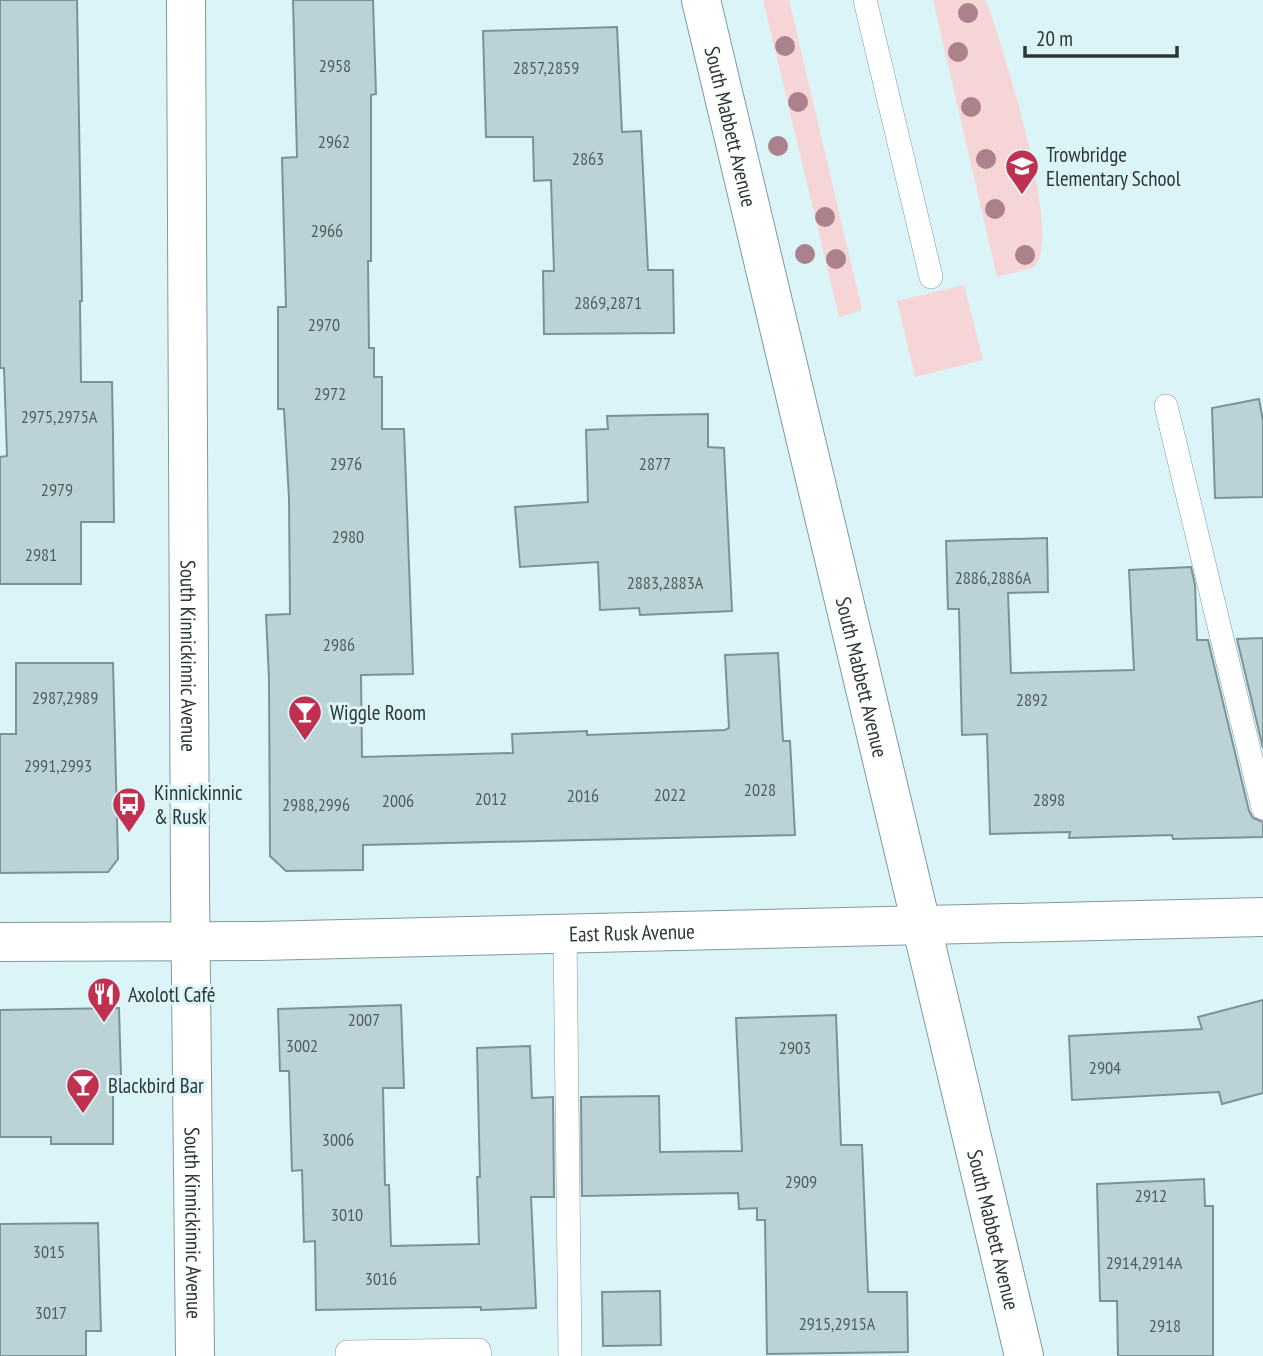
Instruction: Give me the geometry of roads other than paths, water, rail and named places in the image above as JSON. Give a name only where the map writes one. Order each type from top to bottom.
[{"type":"street","name":"South Kinnickinnic Avenue","points":[[186,0],[195,1356]]},
{"type":"street","name":"South Mabbett Avenue","points":[[701,0],[1024,1356]]},
{"type":"street","name":"East Rusk Avenue","points":[[0,942],[191,942],[1263,917]]},
{"type":"lane","points":[[865,0],[932,277]]},
{"type":"lane","points":[[1166,406],[1263,808]]},
{"type":"lane","points":[[565,934],[570,1356]]},
{"type":"lane","points":[[347,1356],[347,1352],[480,1350],[480,1356]]},
{"type":"place","name":"Trowbridge Elementary School","points":[[1022,196]]},
{"type":"place","name":"Wiggle Room","points":[[305,742]]},
{"type":"place","name":"Kinnickinnic & Rusk","points":[[129,834]]},
{"type":"place","name":"Axolotl Café","points":[[104,1024]]},
{"type":"place","name":"Blackbird Bar","points":[[83,1115]]}]
